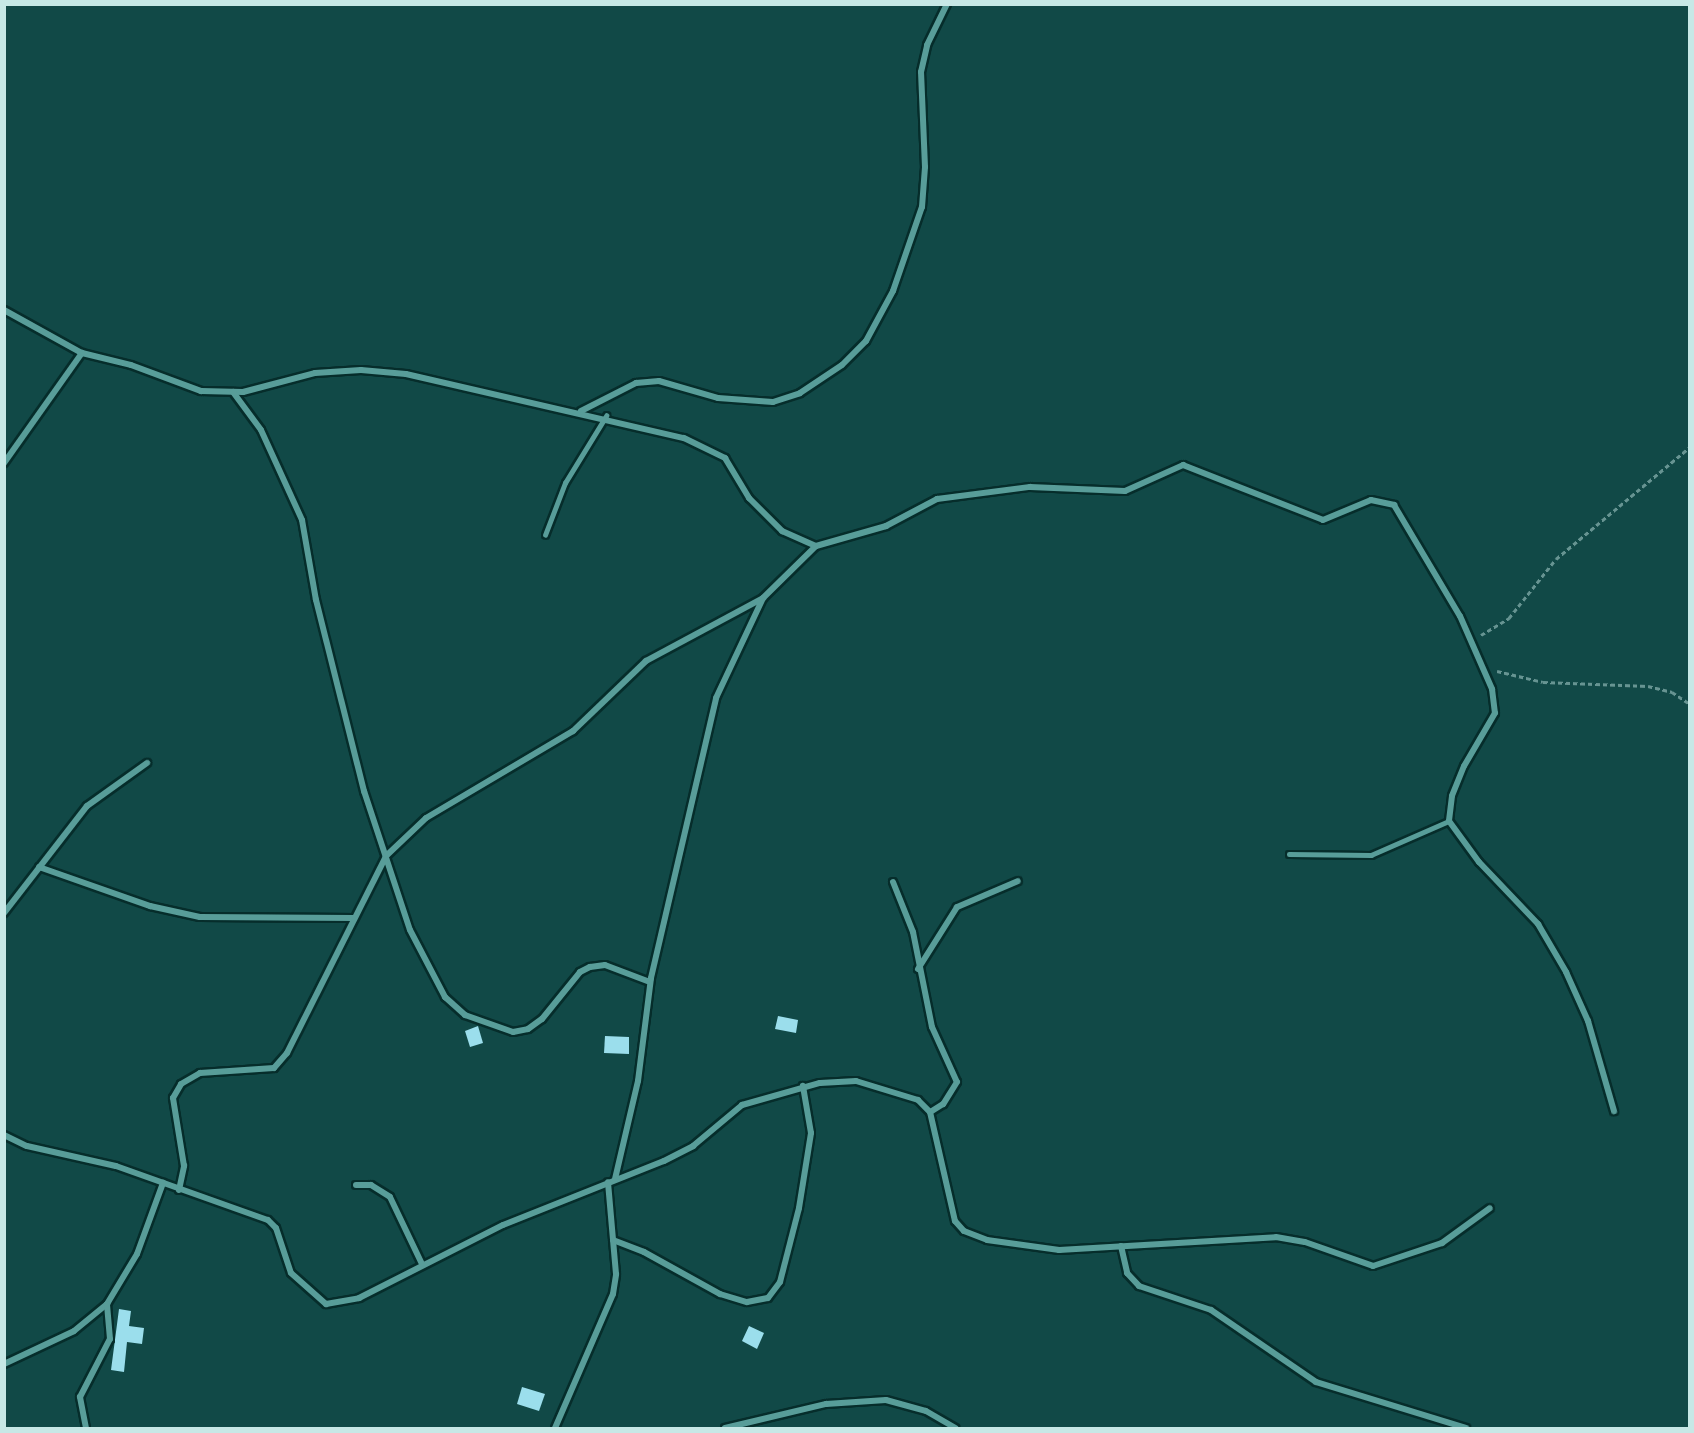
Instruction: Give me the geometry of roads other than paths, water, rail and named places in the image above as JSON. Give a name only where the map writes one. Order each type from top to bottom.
[{"type":"street","points":[[580,411],[636,383],[659,381],[718,398],[773,402],[808,387],[842,365],[866,341],[893,291],[922,207],[925,167],[921,72],[927,45],[947,4]]},
{"type":"street","points":[[4,310],[82,353],[131,365],[201,391],[233,392],[315,373],[361,370],[406,374],[606,416],[706,447],[725,459],[762,514],[782,531],[816,546]]},
{"type":"street","points":[[4,463],[82,353]]},
{"type":"street","points":[[233,392],[261,430],[302,519],[338,693],[386,856],[428,970],[445,997],[490,1028],[528,1029],[580,972],[590,967],[605,965],[650,982]]},
{"type":"street","points":[[179,1190],[184,1166],[173,1098],[181,1084],[200,1072],[274,1068],[287,1053],[386,856],[426,818],[573,731],[646,661],[763,598],[816,546],[886,526],[937,499],[1030,487],[1125,491],[1174,467],[1191,466],[1225,485],[1323,520],[1371,500],[1394,505],[1472,641],[1492,689],[1495,713],[1464,766],[1452,796],[1449,822],[1479,862],[1538,924],[1566,972],[1588,1021],[1614,1111]]},
{"type":"street","points":[[555,1428],[613,1294],[611,1180],[638,1081],[650,982],[704,738],[732,658],[763,598]]},
{"type":"street","points":[[4,913],[87,806],[147,763]]},
{"type":"street","points":[[39,867],[150,906],[200,916],[354,918]]},
{"type":"street","points":[[918,969],[957,907],[1018,881]]},
{"type":"street","points":[[893,882],[913,932],[918,969],[939,1047],[957,1082],[943,1104],[930,1112]]},
{"type":"street","points":[[4,1135],[163,1183],[267,1220],[276,1228],[291,1273],[326,1304],[359,1298],[422,1264],[693,1146],[742,1105],[803,1086],[856,1081],[896,1090],[918,1100],[930,1112],[947,1198],[964,1231],[987,1240],[1059,1250],[1276,1238],[1305,1242],[1373,1266],[1442,1243],[1490,1208]]},
{"type":"street","points":[[613,1240],[644,1251],[720,1294],[747,1302],[768,1298],[780,1282],[799,1208],[811,1133],[803,1086]]},
{"type":"street","points":[[4,1364],[74,1331],[106,1304],[137,1254],[163,1183]]},
{"type":"street","points":[[356,1185],[371,1185],[390,1197],[422,1264]]},
{"type":"street","points":[[1121,1246],[1127,1273],[1139,1286],[1211,1310],[1316,1382],[1466,1428]]},
{"type":"street","points":[[86,1428],[80,1397],[110,1339],[106,1304]]},
{"type":"street","points":[[725,1428],[826,1404],[886,1400],[926,1412],[955,1428]]},
{"type":"lane","points":[[545,535],[565,483],[606,416]]},
{"type":"lane","points":[[1289,854],[1371,855],[1449,822]]}]
